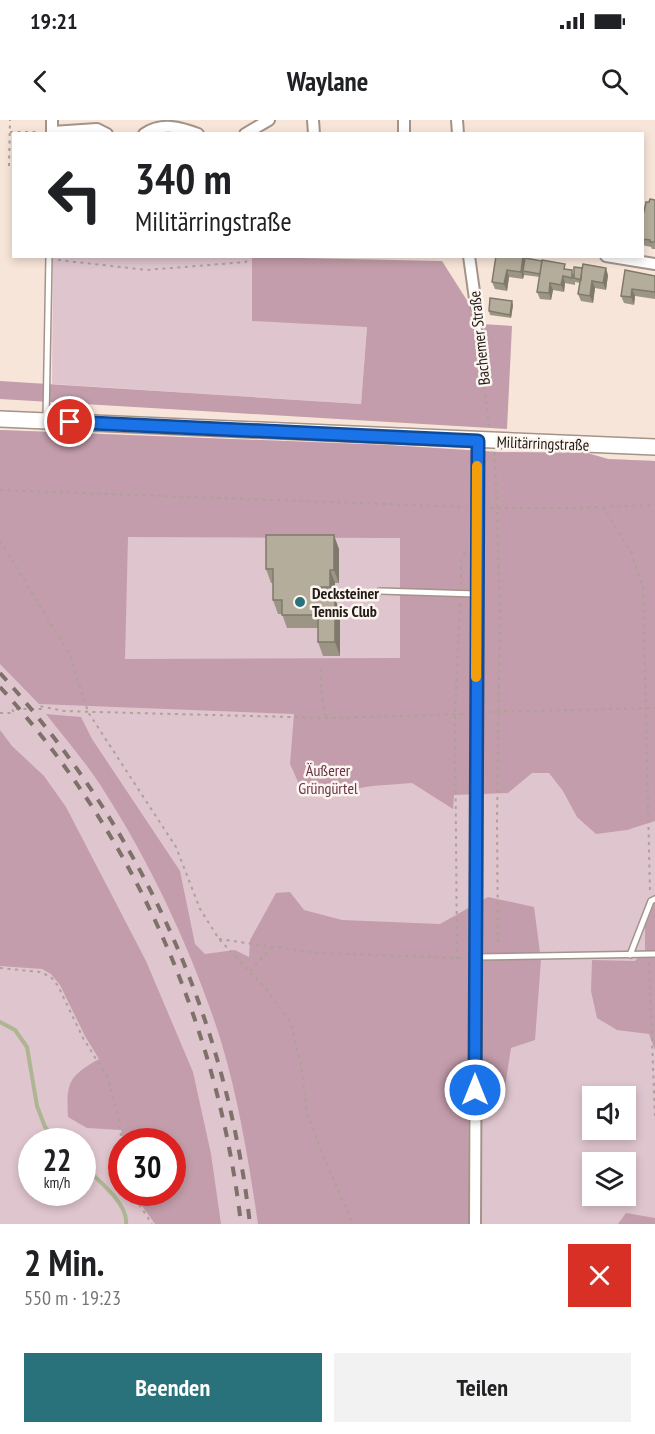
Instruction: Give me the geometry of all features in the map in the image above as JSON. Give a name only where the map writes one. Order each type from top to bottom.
[{"type":"main road","name":"Militärringstraße","points":[[0,419],[655,447]]},
{"type":"street","points":[[248,132],[269,120]]},
{"type":"street","points":[[147,132],[154,127],[181,127],[193,132]]},
{"type":"street","points":[[74,132],[81,129],[97,129],[103,132]]},
{"type":"street","name":"Bachemer Straße","points":[[470,258],[476,306]]},
{"type":"street","points":[[618,258],[655,264]]},
{"type":"street","points":[[475,1224],[478,441]]},
{"type":"lane","points":[[46,421],[49,258]]},
{"type":"lane","name":"Bachemer Straße","points":[[476,306],[481,355]]},
{"type":"lane","points":[[380,591],[476,594]]},
{"type":"lane","points":[[630,955],[653,900]]},
{"type":"lane","points":[[475,957],[652,954]]},
{"type":"path","points":[[9,166],[10,120]]},
{"type":"path","points":[[54,258],[76,263],[147,270],[246,262],[247,258]]},
{"type":"path","name":"Bachemer Straße","points":[[481,355],[488,420]]},
{"type":"path","points":[[494,441],[500,610],[498,957]]},
{"type":"path","points":[[0,490],[476,508],[655,505]]},
{"type":"path","points":[[603,507],[631,552],[643,588],[645,709],[653,900]]},
{"type":"path","points":[[457,959],[455,714],[461,559],[476,539]]},
{"type":"path","points":[[0,542],[70,655],[88,712],[176,847],[200,909],[219,939],[268,991],[291,1024],[302,1071],[306,1108],[319,1146],[353,1224]]},
{"type":"path","points":[[321,669],[321,691],[326,718]]},
{"type":"path","points":[[0,713],[14,713],[12,709],[41,709],[39,706],[64,711],[326,718],[655,708]]},
{"type":"path","points":[[219,939],[316,953],[457,959],[475,957]]},
{"type":"path","points":[[250,971],[272,946]]},
{"type":"path","points":[[652,954],[651,1015],[655,1117]]},
{"type":"path","points":[[0,968],[40,972],[51,977],[58,986],[83,1038],[108,1078],[121,1128]]},
{"type":"path","points":[[651,1015],[655,1012]]},
{"type":"path","points":[[140,1206],[152,1224]]},
{"type":"green space","points":[[53,258],[252,258],[252,320],[367,326],[361,404],[52,384]]},
{"type":"green space","points":[[252,258],[442,261],[482,324],[512,326],[507,429],[0,399],[0,381],[361,404],[367,327],[252,321]]},
{"type":"green space","name":"Äußerer Grüngürtel","points":[[0,430],[387,445],[498,452],[587,453],[608,459],[655,461],[655,1224],[0,1224]]},
{"type":"green space","points":[[0,430],[387,445],[498,452],[587,453],[608,459],[655,461],[655,821],[627,830],[596,834],[577,817],[563,791],[549,773],[532,773],[508,793],[454,795],[453,809],[412,783],[372,786],[330,793],[303,793],[290,764],[294,714],[39,704],[0,664]],"holes":[[[128,537],[400,538],[400,658],[125,659]]]},
{"type":"green space","points":[[46,714],[81,717],[92,739],[180,871],[195,944],[205,954],[235,950],[249,957],[250,940],[276,893],[290,892],[304,910],[342,920],[440,924],[488,897],[534,907],[541,960],[535,1040],[511,1048],[504,1093],[468,1097],[469,1224],[258,1224],[233,1086],[211,1010],[186,946],[123,822],[92,773]]},
{"type":"green space","points":[[0,730],[12,746],[44,776],[66,807],[146,961],[193,1072],[211,1154],[221,1224],[155,1224],[142,1206],[186,1206],[186,1128],[87,1128],[68,1117],[68,1096],[72,1081],[81,1070],[99,1059],[60,985],[51,974],[42,969],[0,966]]},
{"type":"green space","points":[[655,902],[655,1050],[649,1034],[617,1030],[597,1018],[591,991],[592,960],[635,961],[645,950],[645,927]]},
{"type":"green space","points":[[626,1213],[655,1218],[655,1224],[618,1224]]},
{"type":"building","points":[[650,199],[655,200],[655,242],[644,239],[644,212],[646,202]]},
{"type":"building","points":[[496,258],[523,258],[521,272],[507,270],[504,284],[492,282]]},
{"type":"building","points":[[525,258],[542,261],[540,274],[523,271]]},
{"type":"building","points":[[542,260],[565,264],[564,269],[572,270],[572,278],[563,276],[561,285],[550,283],[549,293],[537,292]]},
{"type":"building","points":[[583,264],[606,268],[603,283],[592,281],[590,296],[578,294]]},
{"type":"building","points":[[574,267],[582,268],[581,280],[574,278]]},
{"type":"building","points":[[625,270],[655,276],[655,292],[632,289],[631,297],[621,296]]},
{"type":"building","points":[[490,298],[512,301],[510,315],[489,311]]},
{"type":"building","name":"Decksteiner Tennis Club","points":[[266,535],[334,535],[334,570],[330,570],[330,587],[318,587],[318,598],[335,598],[335,642],[318,642],[318,615],[282,615],[282,600],[273,600],[273,569],[266,569]]},
{"type":"waterway","points":[[0,1022],[15,1030],[27,1047],[37,1106],[46,1128]]},
{"type":"waterway","points":[[96,1178],[117,1200],[126,1216],[126,1224]]},
{"type":"railway","points":[[0,673],[50,733],[95,796],[135,861],[169,929],[198,999],[221,1072],[238,1147],[250,1224]]},
{"type":"railway","points":[[0,687],[48,744],[91,806],[130,870],[162,937],[190,1006],[213,1077],[230,1150],[241,1224]]},
{"type":"slow traffic","points":[[476,677],[477,466]]},
{"type":"place","name":"Decksteiner Tennis Club","points":[[300,602]]},
{"type":"route","points":[[70,422],[478,441],[475,1090]]}]
